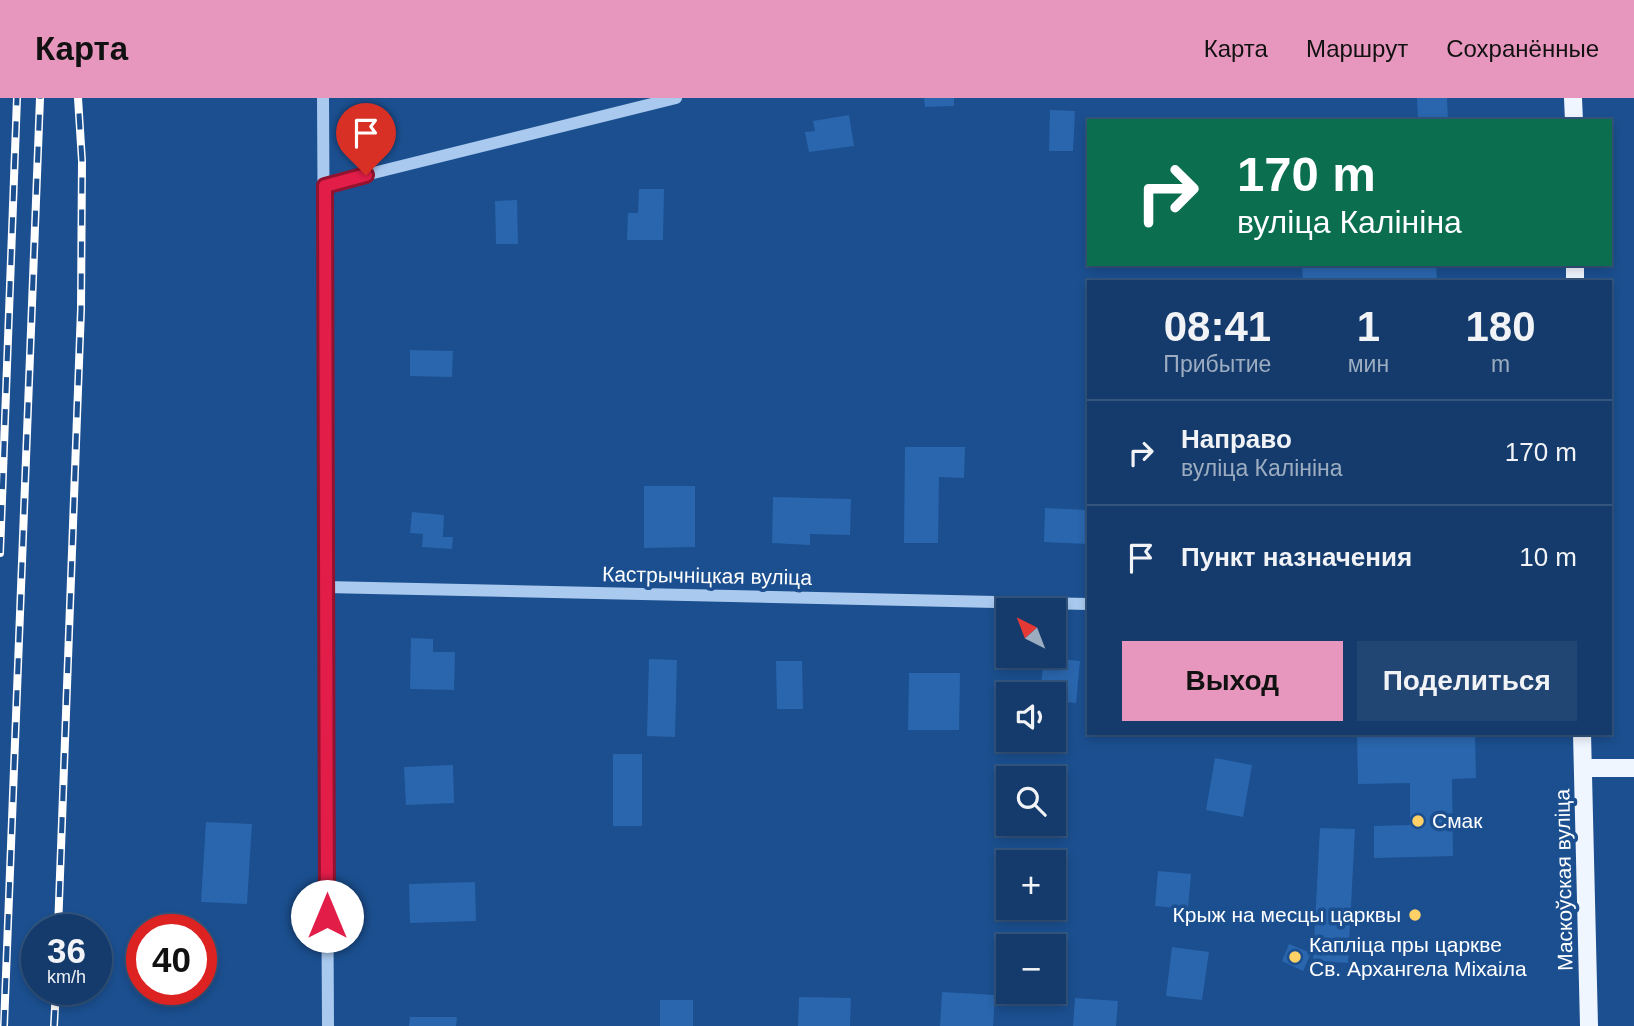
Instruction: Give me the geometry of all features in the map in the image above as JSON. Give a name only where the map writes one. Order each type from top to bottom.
[{"type":"main road","points":[[1573,98],[1574,119]]},
{"type":"main road","name":"Маскоўская вуліца","points":[[1582,735],[1589,1026]]},
{"type":"main road","points":[[1585,768],[1634,768]]},
{"type":"street","points":[[323,98],[328,1026]]},
{"type":"street","points":[[325,186],[676,98]]},
{"type":"street","name":"Кастрычніцкая вуліца","points":[[325,587],[1087,604]]},
{"type":"building","points":[[924,98],[954,98],[954,106],[925,107]]},
{"type":"building","points":[[1417,98],[1447,98],[1448,119],[1418,119]]},
{"type":"building","points":[[1050,110],[1075,111],[1073,151],[1049,151]]},
{"type":"building","points":[[849,115],[854,146],[809,152],[805,132],[815,131],[813,121]]},
{"type":"building","points":[[639,189],[664,189],[663,240],[627,240],[628,213],[638,213]]},
{"type":"building","points":[[517,200],[518,244],[496,244],[495,201]]},
{"type":"building","points":[[1302,266],[1436,266],[1437,280],[1303,280]]},
{"type":"building","points":[[410,350],[453,351],[452,377],[410,376]]},
{"type":"building","points":[[905,447],[965,447],[964,478],[939,477],[938,543],[904,543]]},
{"type":"building","points":[[644,486],[695,486],[695,547],[644,548]]},
{"type":"building","points":[[773,497],[851,499],[850,535],[810,534],[810,545],[772,543]]},
{"type":"building","points":[[1045,508],[1087,510],[1087,544],[1044,542]]},
{"type":"building","points":[[412,512],[444,515],[443,537],[453,537],[452,549],[422,547],[423,534],[410,533]]},
{"type":"building","points":[[411,638],[433,639],[433,652],[455,652],[454,690],[410,689]]},
{"type":"building","points":[[649,659],[677,660],[675,737],[647,736]]},
{"type":"building","points":[[1066,659],[1080,661],[1076,703],[1066,702],[1066,682],[1041,682],[1043,668],[1066,668]]},
{"type":"building","points":[[776,661],[802,661],[803,709],[777,709]]},
{"type":"building","points":[[909,673],[960,673],[959,730],[908,730]]},
{"type":"building","points":[[1357,735],[1475,735],[1476,778],[1452,779],[1453,856],[1374,858],[1374,826],[1410,825],[1410,783],[1358,784]]},
{"type":"building","points":[[613,754],[642,754],[642,826],[613,826]]},
{"type":"building","points":[[1215,758],[1252,765],[1243,817],[1206,810]]},
{"type":"building","points":[[453,765],[454,803],[406,805],[404,767]]},
{"type":"building","points":[[206,822],[252,824],[247,904],[201,902]]},
{"type":"building","points":[[1320,828],[1355,829],[1348,963],[1313,961]]},
{"type":"building","points":[[1158,871],[1191,874],[1188,909],[1155,906]]},
{"type":"building","points":[[475,882],[476,921],[410,923],[409,884]]},
{"type":"building","points":[[1289,944],[1311,953],[1303,971],[1282,961]]},
{"type":"building","points":[[1172,947],[1209,952],[1202,1000],[1166,996]]},
{"type":"building","points":[[942,992],[995,995],[993,1026],[940,1026]]},
{"type":"building","points":[[799,997],[851,998],[850,1026],[798,1026]]},
{"type":"building","points":[[1075,998],[1118,1001],[1116,1026],[1073,1026]]},
{"type":"building","points":[[660,1000],[693,1000],[693,1026],[660,1026]]},
{"type":"building","points":[[410,1017],[457,1017],[456,1026],[409,1026]]},
{"type":"railway","points":[[0,553],[17,98]]},
{"type":"railway","points":[[4,1026],[40,98]]},
{"type":"railway","points":[[59,914],[81,309],[82,161],[78,98]]},
{"type":"railway","points":[[54,1026],[55,1005]]},
{"type":"place","name":"Смак","points":[[1418,821]]},
{"type":"place","name":"Крыж на месцы царквы","points":[[1415,915]]},
{"type":"place","name":"Капліца пры царкве Св. Архангела Міхаіла","points":[[1295,957]]},
{"type":"route","points":[[327,916],[325,186],[366,175]]}]
